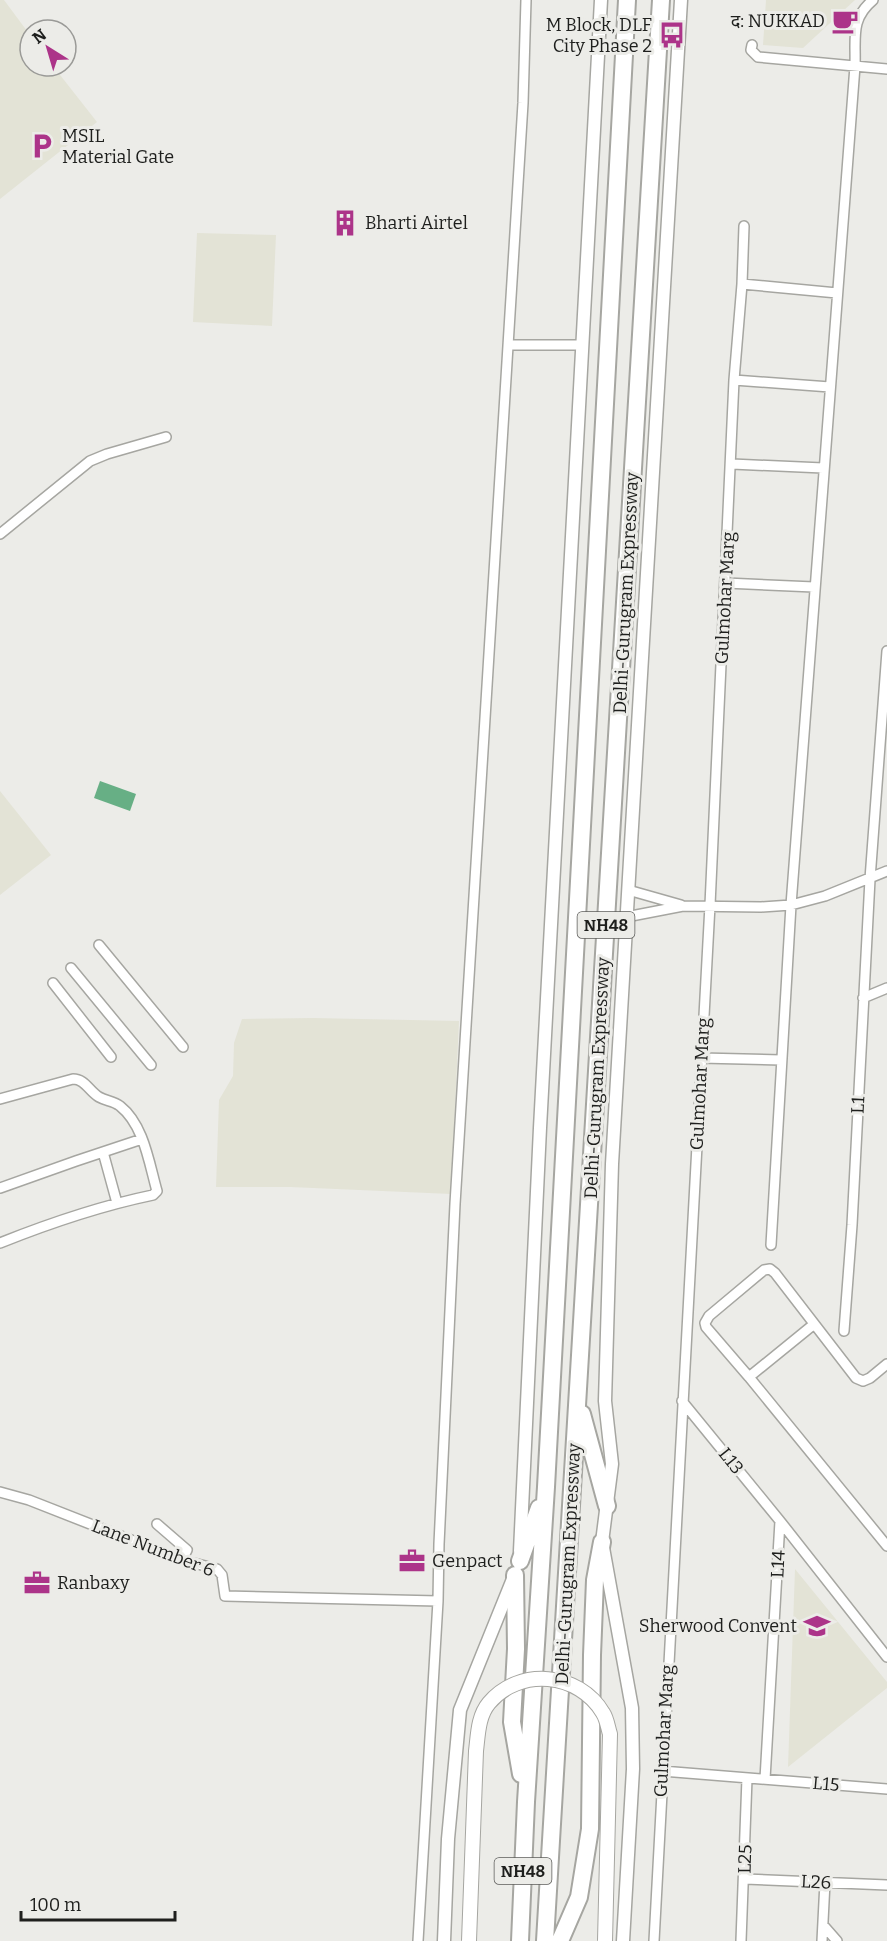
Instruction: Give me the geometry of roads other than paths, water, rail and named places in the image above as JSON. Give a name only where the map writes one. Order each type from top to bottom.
[{"type":"highway","name":"Delhi-Gurugram Expressway","points":[[520,1941],[627,0]]},
{"type":"highway","name":"Delhi-Gurugram Expressway","points":[[545,1941],[661,0]]},
{"type":"highway","points":[[578,1399],[607,1506]]},
{"type":"highway","points":[[526,1802],[512,1722],[517,1568],[546,1488]]},
{"type":"highway","points":[[560,1941],[579,1897],[590,1829],[592,1655],[596,1580],[602,1542]]},
{"type":"main road","points":[[444,1941],[448,1839],[460,1710],[517,1568],[602,0]]},
{"type":"main road","points":[[623,1941],[633,1769],[632,1708],[602,1542],[612,1464],[605,1401],[612,1175],[681,0]]},
{"type":"main road","points":[[469,1941],[479,1723],[489,1703],[513,1684],[546,1678],[571,1684],[590,1697],[604,1713],[610,1734],[605,1941]]},
{"type":"street","points":[[418,1941],[438,1601],[455,1204],[523,103],[526,0]]},
{"type":"street","points":[[771,1245],[790,905],[858,16],[873,0]]},
{"type":"street","points":[[752,45],[751,50],[758,57],[887,69]]},
{"type":"street","name":"Gulmohar Marg","points":[[654,1941],[710,905],[732,464],[734,380],[742,285],[744,226]]},
{"type":"street","points":[[742,285],[837,293]]},
{"type":"street","points":[[508,345],[583,345]]},
{"type":"street","points":[[734,380],[830,387]]},
{"type":"street","points":[[0,534],[90,461],[166,437]]},
{"type":"street","points":[[732,464],[823,468]]},
{"type":"street","points":[[726,583],[814,587]]},
{"type":"street","name":"L1","points":[[844,1331],[852,1225],[870,879],[883,753],[887,651]]},
{"type":"street","points":[[627,917],[683,906],[790,905],[825,896],[887,871]]},
{"type":"street","points":[[628,890],[683,906]]},
{"type":"street","points":[[99,945],[183,1047]]},
{"type":"street","points":[[71,968],[151,1065]]},
{"type":"street","points":[[53,983],[111,1057]]},
{"type":"street","points":[[863,998],[887,988]]},
{"type":"street","points":[[701,1058],[782,1060]]},
{"type":"street","points":[[0,1099],[76,1079],[99,1097],[119,1104],[131,1118],[142,1139],[157,1191],[153,1195],[55,1221],[0,1243]]},
{"type":"street","points":[[0,1188],[142,1139]]},
{"type":"street","points":[[102,1152],[117,1203]]},
{"type":"street","points":[[887,1364],[870,1378],[863,1381],[856,1378],[770,1269],[764,1270],[709,1316],[705,1323],[706,1328],[887,1546]]},
{"type":"street","points":[[749,1377],[813,1324]]},
{"type":"street","name":"L13","points":[[682,1401],[780,1521]]},
{"type":"street","name":"Lane Number 6","points":[[0,1492],[29,1500],[182,1560],[217,1569],[222,1575],[225,1596],[438,1601]]},
{"type":"street","name":"L14","points":[[780,1521],[887,1657]]},
{"type":"street","name":"L14","points":[[765,1779],[780,1521]]},
{"type":"street","points":[[158,1524],[187,1550],[182,1560]]},
{"type":"street","name":"L15","points":[[662,1771],[887,1789]]},
{"type":"street","name":"L25","points":[[741,1941],[747,1778]]},
{"type":"street","name":"L26","points":[[745,1879],[887,1885]]},
{"type":"street","points":[[822,1941],[825,1882]]},
{"type":"street","points":[[823,1925],[837,1941]]},
{"type":"place","name":"द: NUKKAD","points":[[845,21]]},
{"type":"place","name":"M Block, DLF City Phase 2","points":[[672,35]]},
{"type":"place","name":"MSIL Material Gate","points":[[42,146]]},
{"type":"place","name":"Bharti Airtel","points":[[345,223]]},
{"type":"place","name":"Genpact","points":[[412,1561]]},
{"type":"place","name":"Ranbaxy","points":[[37,1583]]},
{"type":"place","name":"Sherwood Convent","points":[[817,1626]]}]
